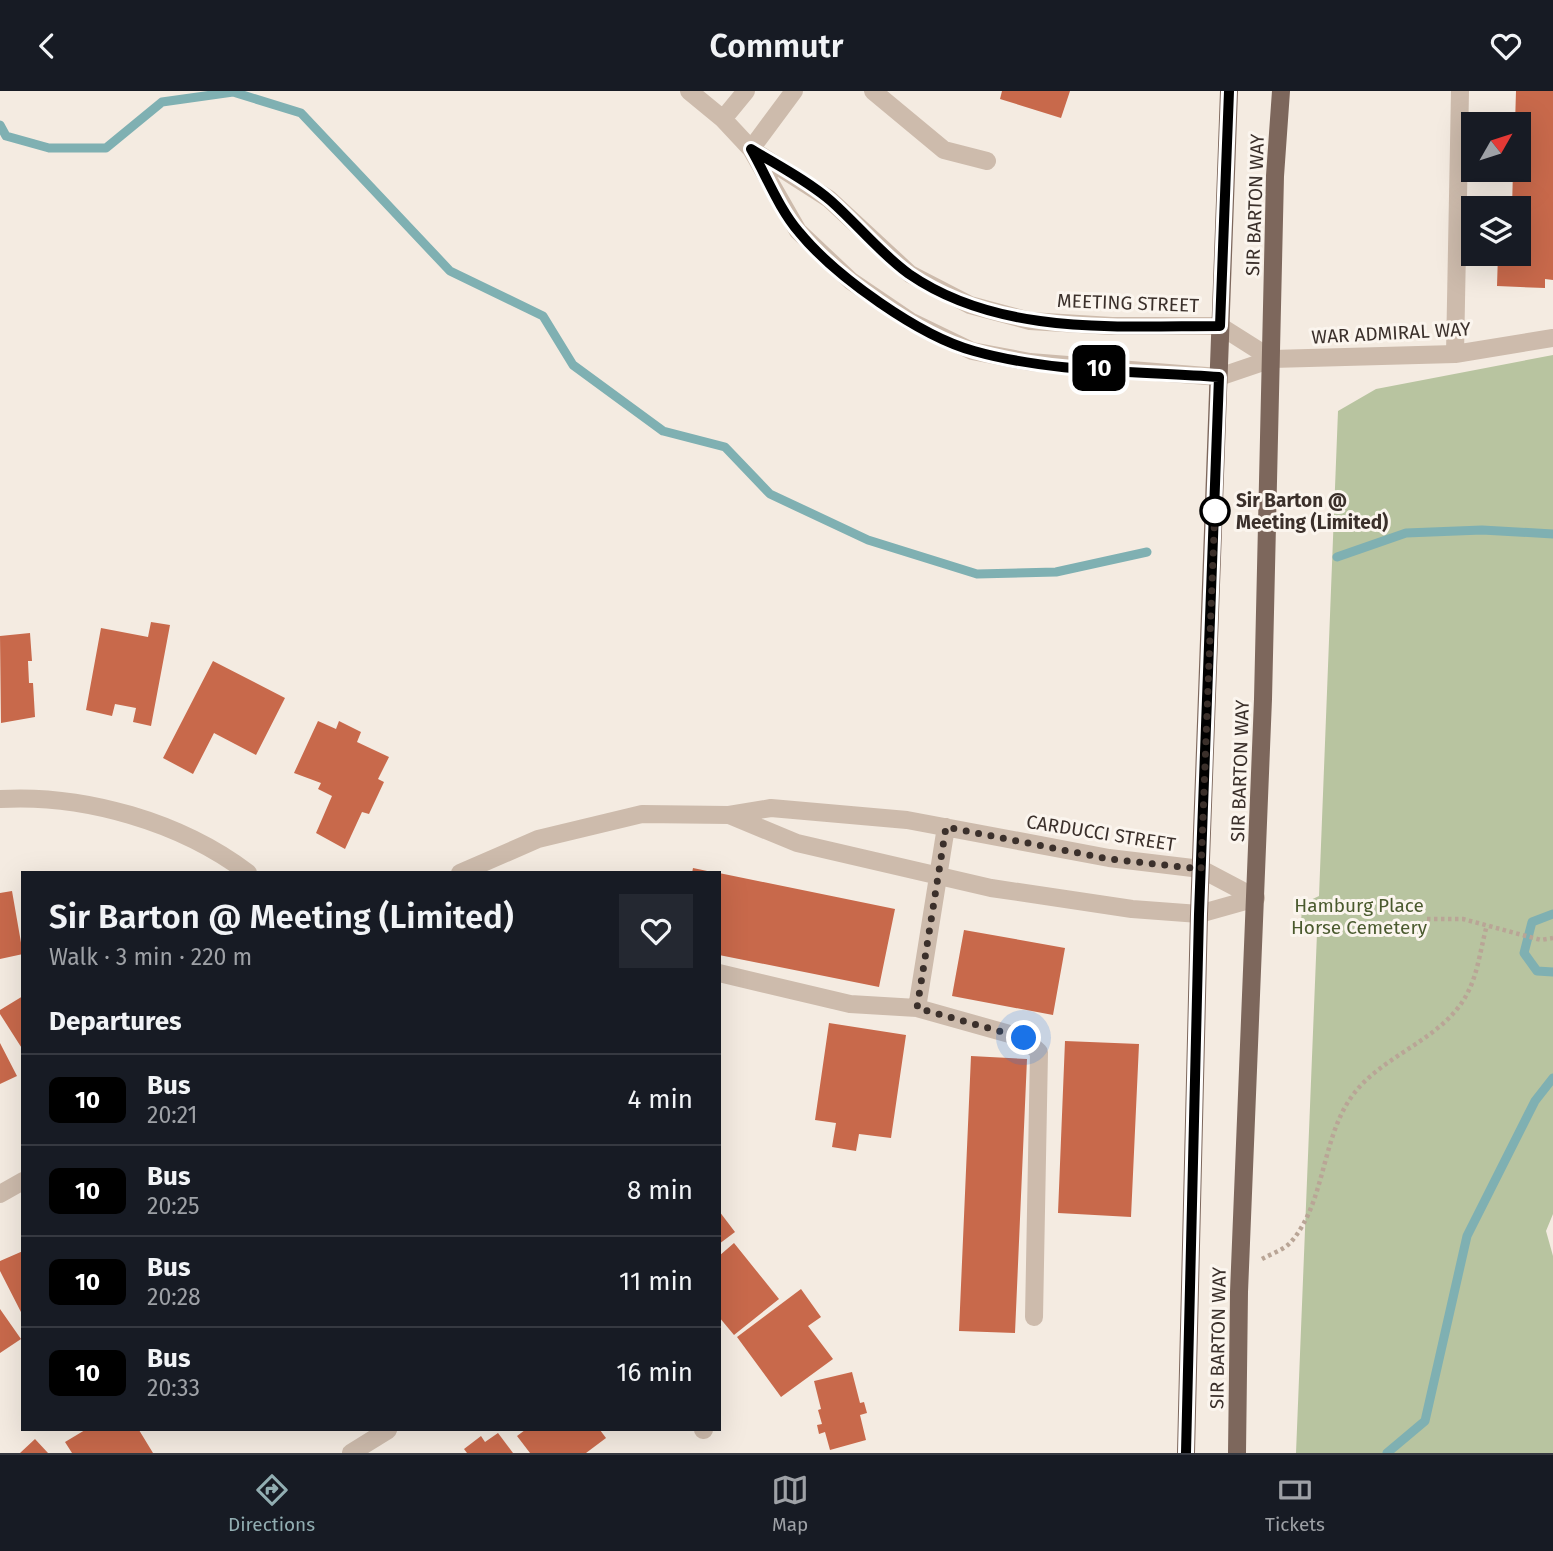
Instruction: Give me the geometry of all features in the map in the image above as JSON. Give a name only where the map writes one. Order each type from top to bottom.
[{"type":"main road","name":"SIR BARTON WAY","points":[[1186,1453],[1199,914],[1228,91]]},
{"type":"main road","name":"SIR BARTON WAY","points":[[1237,1453],[1240,1271],[1256,898],[1275,176],[1280,91]]},
{"type":"street","name":"MEETING STREET","points":[[689,91],[723,119],[751,149],[798,231],[851,281],[910,321],[972,351],[1031,362],[1219,377],[1272,359]]},
{"type":"street","points":[[723,119],[746,91]]},
{"type":"street","points":[[751,149],[794,91]]},
{"type":"street","points":[[873,91],[897,114],[944,150],[987,162]]},
{"type":"street","points":[[1455,354],[1460,91]]},
{"type":"street","name":"MEETING STREET","points":[[751,149],[829,199],[910,274],[970,305],[1030,321],[1112,326],[1220,326],[1272,359]]},
{"type":"street","name":"WAR ADMIRAL WAY","points":[[1272,359],[1455,354],[1553,338]]},
{"type":"street","points":[[0,799],[39,797],[139,817],[222,853],[245,871]]},
{"type":"street","name":"CARDUCCI STREET","points":[[465,871],[538,839],[642,814],[729,815],[771,808],[907,820],[1109,859],[1201,869],[1256,898]]},
{"type":"street","name":"CARDUCCI STREET","points":[[729,815],[797,843],[1003,890],[1132,909],[1199,914],[1256,898]]},
{"type":"street","points":[[917,1008],[946,827]]},
{"type":"street","points":[[721,973],[850,1004],[917,1008],[1024,1038],[1039,1052],[1034,1317]]},
{"type":"street","points":[[0,1194],[21,1182]]},
{"type":"street","points":[[351,1453],[386,1431]]},
{"type":"path","points":[[1427,919],[1463,919],[1541,940],[1553,938]]},
{"type":"path","points":[[1240,1271],[1288,1245],[1300,1230],[1338,1122],[1350,1099],[1394,1057],[1454,1014],[1469,991],[1487,925]]},
{"type":"green space","name":"Hamburg Place Horse Cemetery","points":[[1553,355],[1553,1214],[1546,1231],[1553,1256],[1553,1453],[1296,1453],[1317,933],[1301,924],[1302,904],[1319,896],[1338,411],[1376,389]]},
{"type":"building","points":[[1002,91],[1070,91],[1061,118],[1000,99]]},
{"type":"building","points":[[1516,91],[1553,91],[1553,280],[1545,279],[1545,288],[1497,286],[1498,266],[1531,266],[1531,196],[1512,196],[1513,182],[1531,182],[1531,112],[1515,112]]},
{"type":"building","points":[[151,622],[170,625],[151,726],[133,722],[136,708],[115,704],[112,716],[86,710],[101,628],[148,637]]},
{"type":"building","points":[[30,633],[32,661],[28,661],[29,683],[33,683],[35,717],[1,723],[0,636]]},
{"type":"building","points":[[213,661],[285,698],[256,755],[214,733],[193,774],[163,758]]},
{"type":"building","points":[[318,721],[336,729],[339,721],[361,732],[357,742],[389,757],[378,779],[384,782],[369,814],[362,812],[345,849],[316,833],[332,796],[318,789],[321,783],[294,773]]},
{"type":"building","points":[[721,873],[895,909],[879,987],[721,955]]},
{"type":"building","points":[[12,891],[21,954],[0,959],[0,893]]},
{"type":"building","points":[[964,930],[1065,948],[1053,1015],[952,996]]},
{"type":"building","points":[[21,997],[21,1047],[0,1014],[0,1010]]},
{"type":"building","points":[[829,1023],[906,1035],[891,1138],[859,1134],[856,1151],[832,1147],[836,1123],[815,1120]]},
{"type":"building","points":[[1065,1041],[1139,1044],[1131,1217],[1058,1213]]},
{"type":"building","points":[[0,1043],[17,1076],[0,1084]]},
{"type":"building","points":[[971,1056],[1027,1059],[1015,1333],[959,1331]]},
{"type":"building","points":[[721,1214],[735,1232],[721,1242]]},
{"type":"building","points":[[734,1243],[779,1299],[734,1335],[721,1319],[721,1254]]},
{"type":"building","points":[[21,1252],[21,1312],[0,1271],[0,1261]]},
{"type":"building","points":[[801,1289],[821,1317],[808,1326],[833,1359],[781,1397],[737,1337]]},
{"type":"building","points":[[0,1309],[21,1339],[0,1353]]},
{"type":"building","points":[[852,1372],[860,1403],[864,1402],[867,1413],[860,1415],[866,1440],[830,1450],[825,1432],[819,1434],[817,1425],[822,1424],[818,1410],[821,1409],[814,1381]]},
{"type":"building","points":[[83,1431],[140,1431],[153,1453],[72,1453],[65,1442]]},
{"type":"building","points":[[524,1431],[601,1431],[606,1438],[586,1453],[530,1453],[517,1436]]},
{"type":"building","points":[[498,1433],[513,1453],[467,1453],[464,1449],[481,1436],[485,1442]]},
{"type":"building","points":[[35,1439],[48,1453],[20,1453]]},
{"type":"waterway","points":[[0,125],[6,136],[49,148],[106,148],[162,102],[233,92],[301,113],[450,271],[543,316],[573,365],[663,431],[725,447],[770,494],[868,540],[977,574],[1056,572],[1147,552]]},
{"type":"waterway","points":[[1337,557],[1406,533],[1482,530],[1553,534]]},
{"type":"waterway","points":[[1553,914],[1532,922],[1524,953],[1537,971],[1553,972]]},
{"type":"waterway","points":[[1387,1453],[1425,1421],[1467,1236],[1535,1101],[1553,1078]]},
{"type":"bus line","name":"10","points":[[1186,1453],[1199,914],[1219,377],[1031,362],[972,351],[910,321],[851,281],[798,231],[751,149],[829,199],[910,274],[970,305],[1030,321],[1112,326],[1220,326],[1229,91]]},
{"type":"place","name":"Sir Barton @ Meeting (Limited)","points":[[1215,511]]},
{"type":"route","points":[[1024,1038],[917,1008],[946,827],[1109,859],[1201,869],[1215,507],[1215,511]]}]
